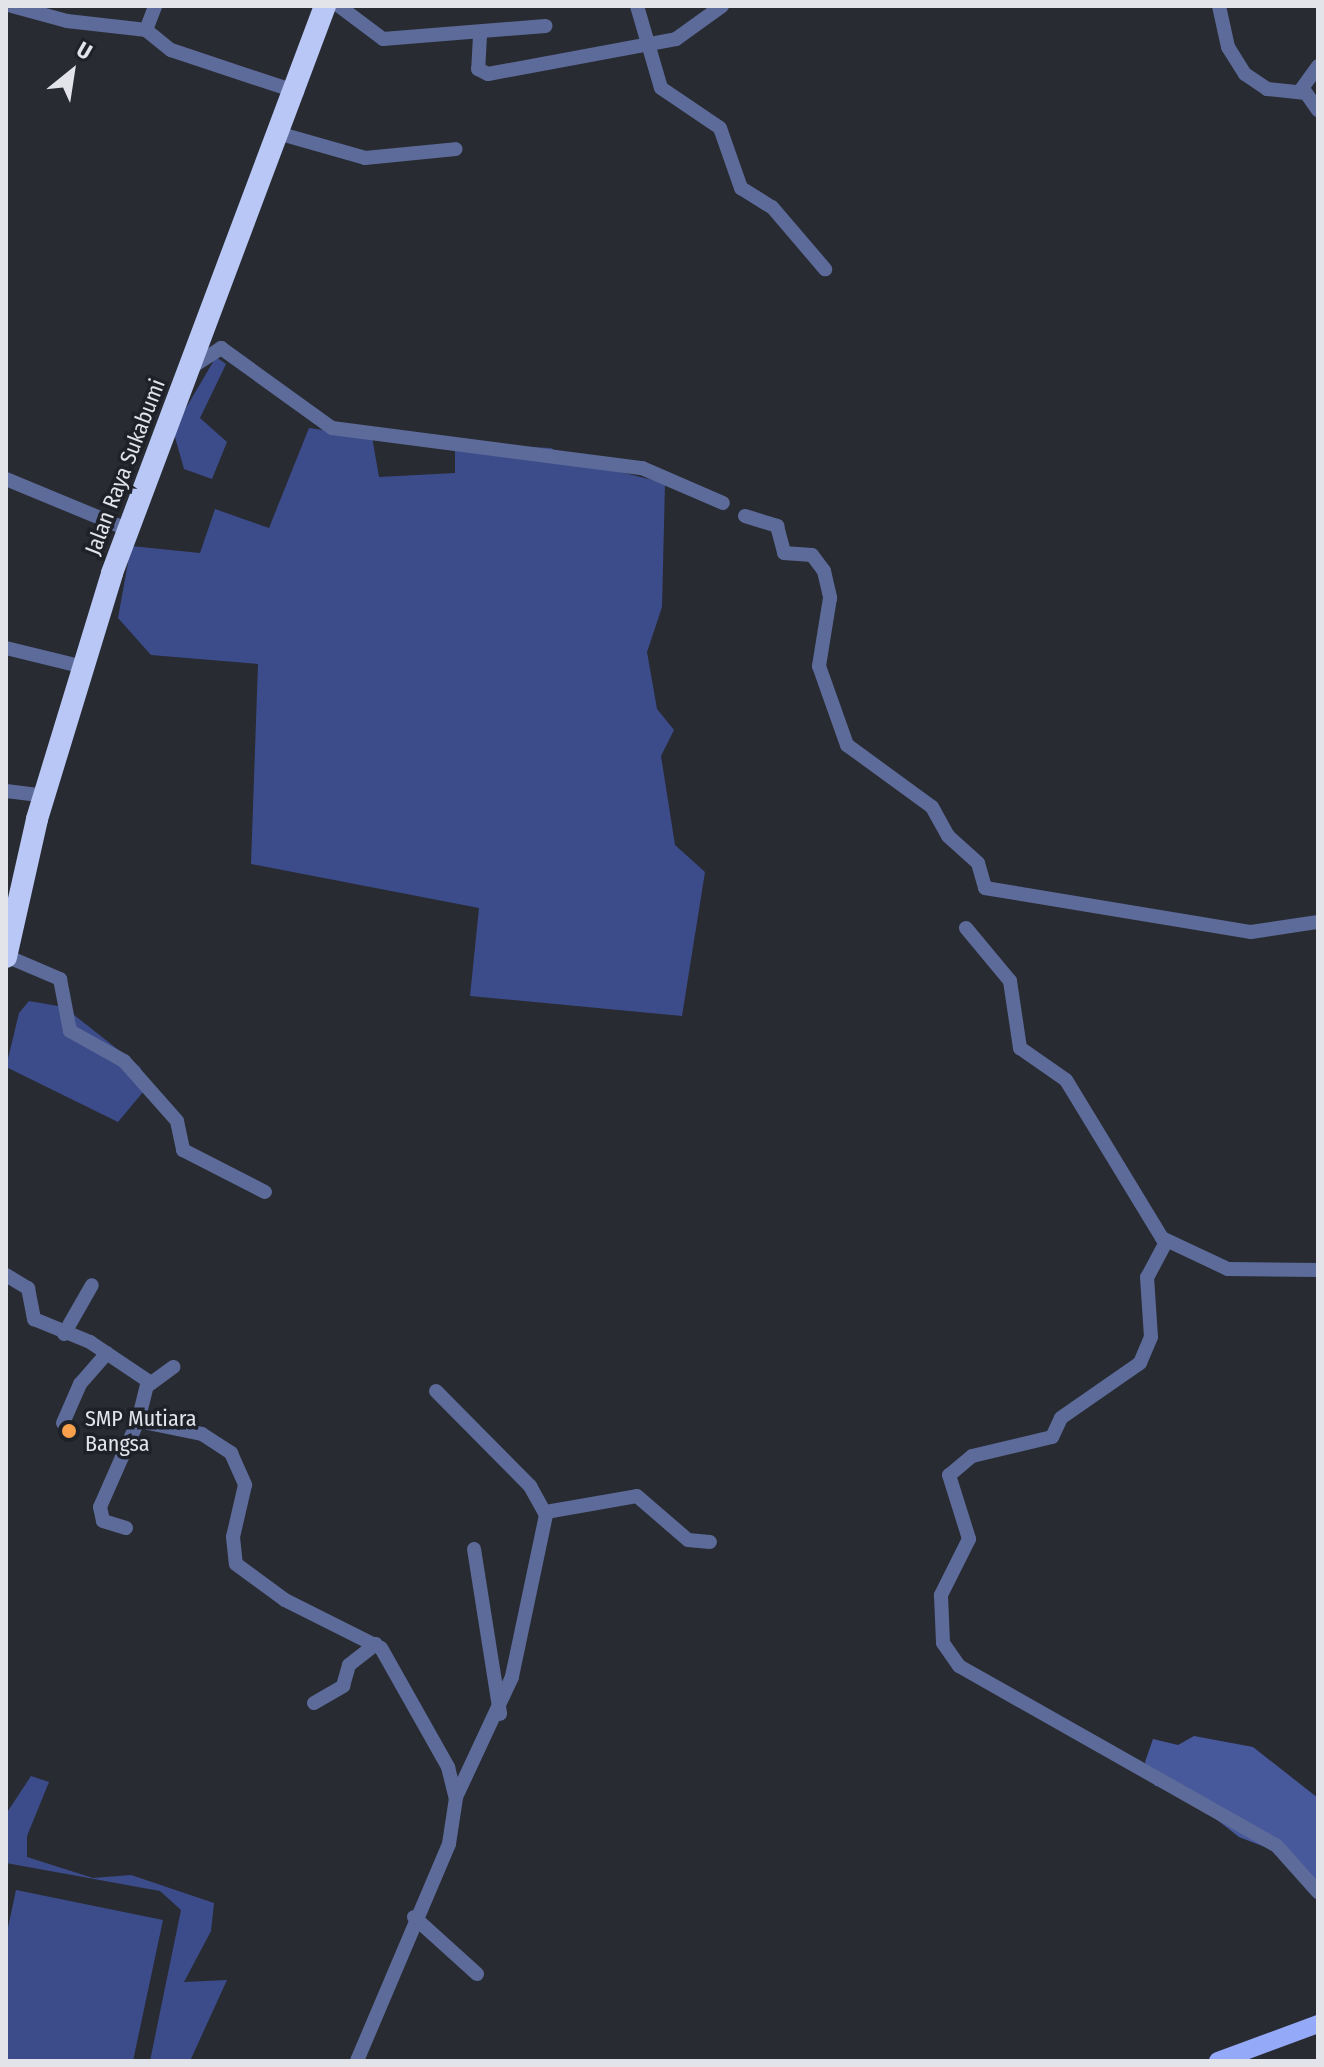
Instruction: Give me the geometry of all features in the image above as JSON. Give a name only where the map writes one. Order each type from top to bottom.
[{"type":"highway","name":"Jalan Raya Sukabumi","points":[[6,956],[10,917],[44,796],[129,530],[297,92],[325,6]]},
{"type":"main road","points":[[1224,2060],[1318,2024]]},
{"type":"street","points":[[12,6],[146,30],[171,50],[297,92]]},
{"type":"street","points":[[146,30],[155,6]]},
{"type":"street","points":[[339,6],[383,39],[480,35],[545,26]]},
{"type":"street","points":[[637,6],[661,88],[727,136],[741,188],[772,207],[825,269]]},
{"type":"street","points":[[480,35],[484,74],[676,39],[722,6]]},
{"type":"street","points":[[1219,6],[1228,47],[1245,74],[1267,89],[1300,91],[1318,110]]},
{"type":"street","points":[[1300,91],[1318,66]]},
{"type":"street","points":[[281,134],[365,158],[456,149]]},
{"type":"street","points":[[191,367],[221,348],[332,428],[642,468],[723,503]]},
{"type":"street","points":[[6,479],[129,530]]},
{"type":"street","points":[[745,516],[779,527],[784,553],[812,555],[824,571],[830,598],[819,666],[847,745],[932,807],[948,836],[978,863],[985,888],[1251,932],[1318,922]]},
{"type":"street","points":[[6,648],[84,667]]},
{"type":"street","points":[[6,791],[44,796]]},
{"type":"street","points":[[966,928],[1010,981],[1020,1048],[1066,1080],[1166,1242],[1228,1269],[1318,1270]]},
{"type":"street","points":[[6,956],[60,979],[70,1031],[124,1061],[177,1121],[183,1150],[265,1192]]},
{"type":"street","points":[[1166,1242],[1147,1277],[1151,1337],[1140,1363],[1061,1418],[1052,1437],[972,1456],[949,1475],[969,1539],[941,1595],[943,1643],[959,1666],[1276,1845],[1318,1892]]},
{"type":"street","points":[[6,1275],[28,1288],[33,1318],[107,1353],[150,1384]]},
{"type":"street","points":[[64,1334],[92,1285]]},
{"type":"street","points":[[63,1423],[80,1384],[107,1353]]},
{"type":"street","points":[[126,1528],[103,1521],[100,1507],[138,1421],[150,1384],[173,1367]]},
{"type":"street","points":[[357,2061],[414,1917],[446,1851],[456,1798],[500,1714],[546,1512],[530,1486],[436,1391]]},
{"type":"street","points":[[138,1421],[202,1434],[226,1448],[245,1485],[233,1537],[236,1564],[285,1600],[376,1644],[448,1767],[456,1798]]},
{"type":"street","points":[[546,1512],[637,1496],[688,1540],[710,1542]]},
{"type":"street","points":[[474,1549],[500,1714]]},
{"type":"street","points":[[314,1703],[343,1686],[349,1665],[376,1644]]},
{"type":"street","points":[[414,1917],[477,1974]]},
{"type":"shaded area","points":[[216,357],[226,364],[200,418],[227,442],[212,479],[184,469],[173,430]]},
{"type":"shaded area","points":[[309,428],[372,437],[379,477],[455,473],[455,443],[551,448],[571,460],[665,483],[662,607],[647,652],[657,709],[674,730],[661,756],[675,845],[705,872],[682,1016],[470,996],[479,908],[251,864],[258,664],[151,655],[118,618],[131,546],[200,553],[215,509],[269,528]]},
{"type":"shaded area","points":[[29,1001],[64,1007],[140,1067],[148,1086],[118,1122],[6,1067],[19,1013]]},
{"type":"shaded area","points":[[1194,1736],[1253,1747],[1318,1798],[1318,1898],[1283,1854],[1239,1837],[1175,1787],[1155,1786],[1145,1762],[1153,1739],[1178,1745]]},
{"type":"shaded area","points":[[31,1776],[49,1782],[27,1836],[27,1857],[93,1878],[131,1875],[214,1903],[211,1931],[184,1982],[227,1980],[190,2061],[150,2061],[181,1910],[160,1891],[6,1863],[6,1814]]},
{"type":"shaded area","points":[[16,1890],[163,1920],[133,2061],[6,2061],[6,1937]]},
{"type":"place","name":"SMP Mutiara Bangsa","points":[[69,1431]]}]
